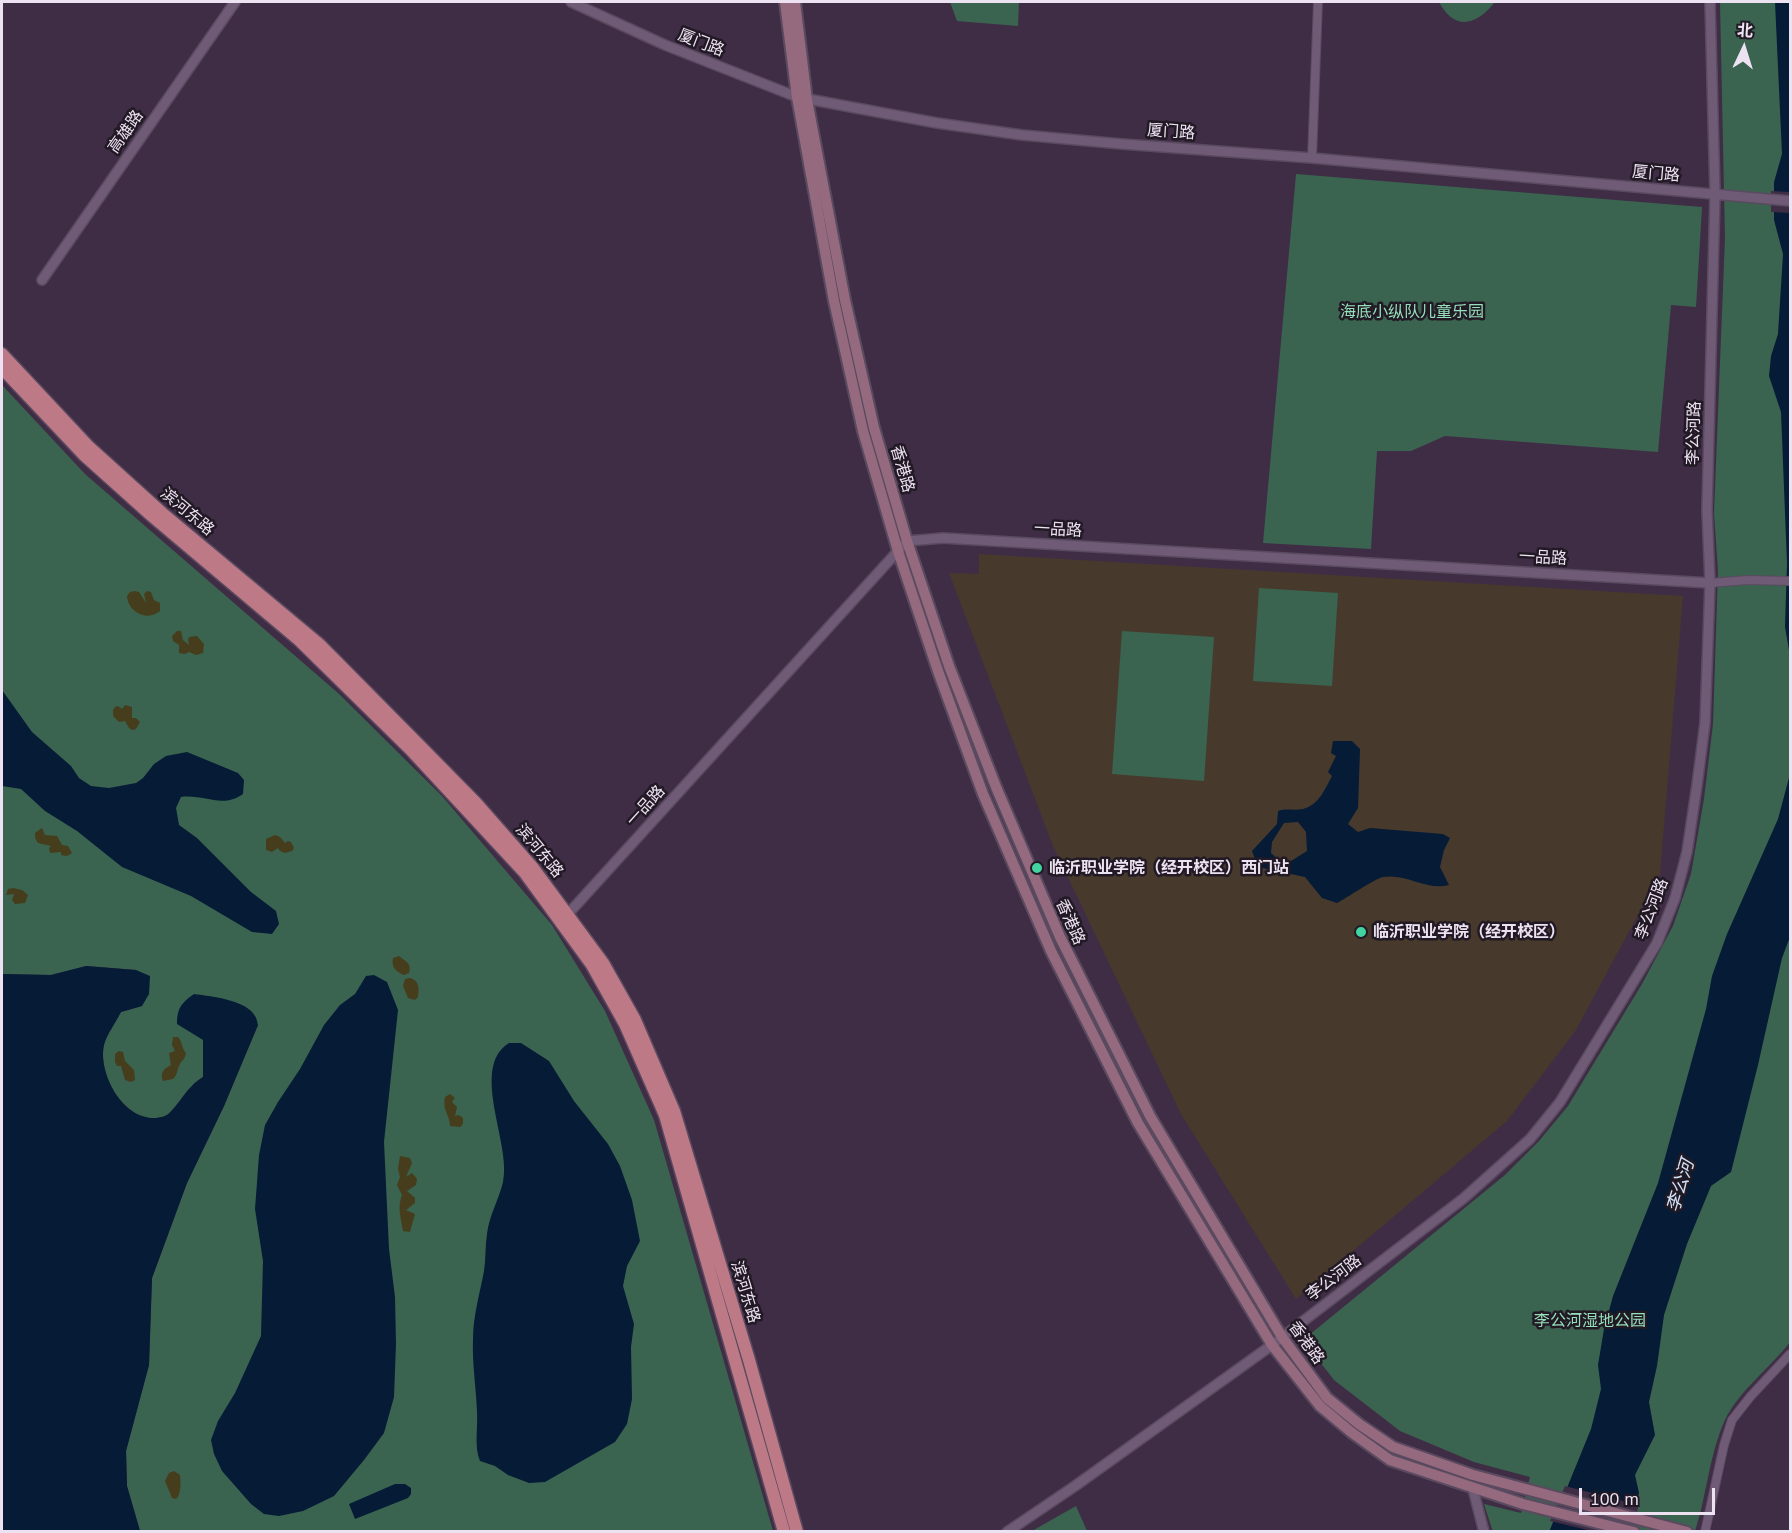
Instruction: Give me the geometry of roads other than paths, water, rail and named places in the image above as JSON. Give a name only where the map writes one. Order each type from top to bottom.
[{"type":"main road","name":"香港路","points":[[785,2],[834,301],[863,431],[898,551],[938,671],[983,794],[1051,951],[1138,1123],[1272,1345],[1320,1406],[1390,1460],[1523,1504],[1634,1532]]},
{"type":"main road","name":"香港路","points":[[795,2],[802,98],[874,429],[907,541],[949,666],[996,787],[1060,937],[1150,1116],[1282,1337],[1327,1398],[1359,1424],[1393,1447],[1473,1475],[1687,1532]]},
{"type":"main road","name":"滨河东路","points":[[2,354],[89,447],[154,506],[319,644],[476,803],[533,868],[603,963],[635,1020],[674,1111],[749,1360],[797,1532]]},
{"type":"main road","name":"滨河东路","points":[[2,368],[84,455],[152,516],[299,640],[410,749],[471,812],[525,873],[592,965],[626,1024],[665,1115],[784,1532]]},
{"type":"street","name":"高雄路","points":[[42,280],[235,2]]},
{"type":"street","name":"厦门路","points":[[571,2],[665,45],[802,98],[937,123],[1022,135],[1312,158],[1791,201]]},
{"type":"street","points":[[1312,158],[1318,2]]},
{"type":"street","name":"李公河路","points":[[1007,1532],[1272,1345],[1464,1198],[1530,1139],[1560,1102],[1657,943],[1675,898],[1687,852],[1705,723],[1710,583],[1707,510],[1715,194],[1710,2]]},
{"type":"street","name":"一品路","points":[[568,914],[907,541],[954,538],[1710,583]]},
{"type":"street","points":[[1710,583],[1791,581]]},
{"type":"street","points":[[1705,1532],[1724,1445],[1732,1420],[1750,1397],[1791,1354]]},
{"type":"street","points":[[1473,1489],[1484,1532]]},
{"type":"water","points":[[1775,2],[1790,2],[1790,656],[1785,627],[1787,563],[1781,412],[1769,376],[1771,356],[1778,334],[1783,254],[1774,220],[1774,182],[1782,154]]},
{"type":"water","points":[[2,690],[32,732],[71,766],[79,778],[91,786],[109,788],[136,783],[154,764],[166,756],[187,752],[238,773],[244,780],[243,794],[235,798],[220,801],[181,797],[176,808],[179,825],[197,838],[251,892],[276,911],[279,924],[272,934],[252,932],[191,896],[122,867],[77,831],[45,811],[21,789],[2,786]]},
{"type":"water","points":[[1333,741],[1352,741],[1360,749],[1358,808],[1348,824],[1358,832],[1370,828],[1443,834],[1450,838],[1440,867],[1449,885],[1433,886],[1400,877],[1383,877],[1337,903],[1322,898],[1305,877],[1258,867],[1252,851],[1277,824],[1278,811],[1300,810],[1309,807],[1324,791],[1332,776],[1328,772],[1336,756],[1331,753]],"holes":[[[1298,822],[1306,832],[1307,851],[1291,861],[1281,862],[1271,853],[1272,842],[1284,823]]]},
{"type":"water","name":"李公河","points":[[1790,774],[1790,937],[1782,958],[1731,1172],[1711,1186],[1687,1244],[1664,1315],[1649,1402],[1655,1435],[1635,1475],[1639,1493],[1628,1531],[1549,1532],[1591,1429],[1601,1389],[1598,1365],[1604,1329],[1613,1296],[1658,1183],[1706,1009],[1712,976],[1727,934],[1778,819]]},
{"type":"water","points":[[86,966],[136,970],[150,976],[149,994],[142,1006],[121,1012],[109,1032],[104,1045],[103,1057],[110,1085],[118,1097],[139,1115],[151,1118],[165,1116],[203,1077],[203,1040],[177,1024],[179,1010],[190,997],[194,994],[218,998],[244,1006],[256,1017],[258,1025],[224,1106],[187,1183],[152,1278],[149,1365],[126,1451],[127,1486],[140,1531],[2,1531],[2,974],[51,975]]},
{"type":"water","points":[[374,975],[387,982],[398,1010],[384,1142],[389,1249],[395,1297],[394,1397],[384,1433],[334,1496],[303,1511],[279,1516],[264,1514],[251,1504],[222,1471],[214,1454],[211,1440],[218,1421],[235,1393],[261,1336],[263,1261],[255,1209],[259,1155],[265,1125],[324,1025],[340,1005],[355,994],[366,976]]},
{"type":"water","points":[[509,1043],[521,1043],[549,1061],[574,1101],[608,1144],[620,1166],[632,1200],[640,1241],[627,1266],[623,1286],[634,1324],[631,1347],[632,1399],[627,1424],[615,1442],[545,1482],[529,1483],[508,1475],[495,1466],[480,1461],[477,1450],[473,1330],[484,1271],[488,1227],[503,1182],[504,1166],[494,1108],[492,1070],[498,1055]]},
{"type":"water","points":[[395,1484],[405,1484],[411,1488],[408,1498],[355,1519],[349,1504]]},
{"type":"place","name":"临沂职业学院（经开校区）西门站","points":[[1037,868]]},
{"type":"place","name":"临沂职业学院（经开校区）","points":[[1361,932]]},
{"type":"park label","name":"海底小纵队儿童乐园","points":[[1412,312]]},
{"type":"park label","name":"李公河湿地公园","points":[[1590,1321]]}]
